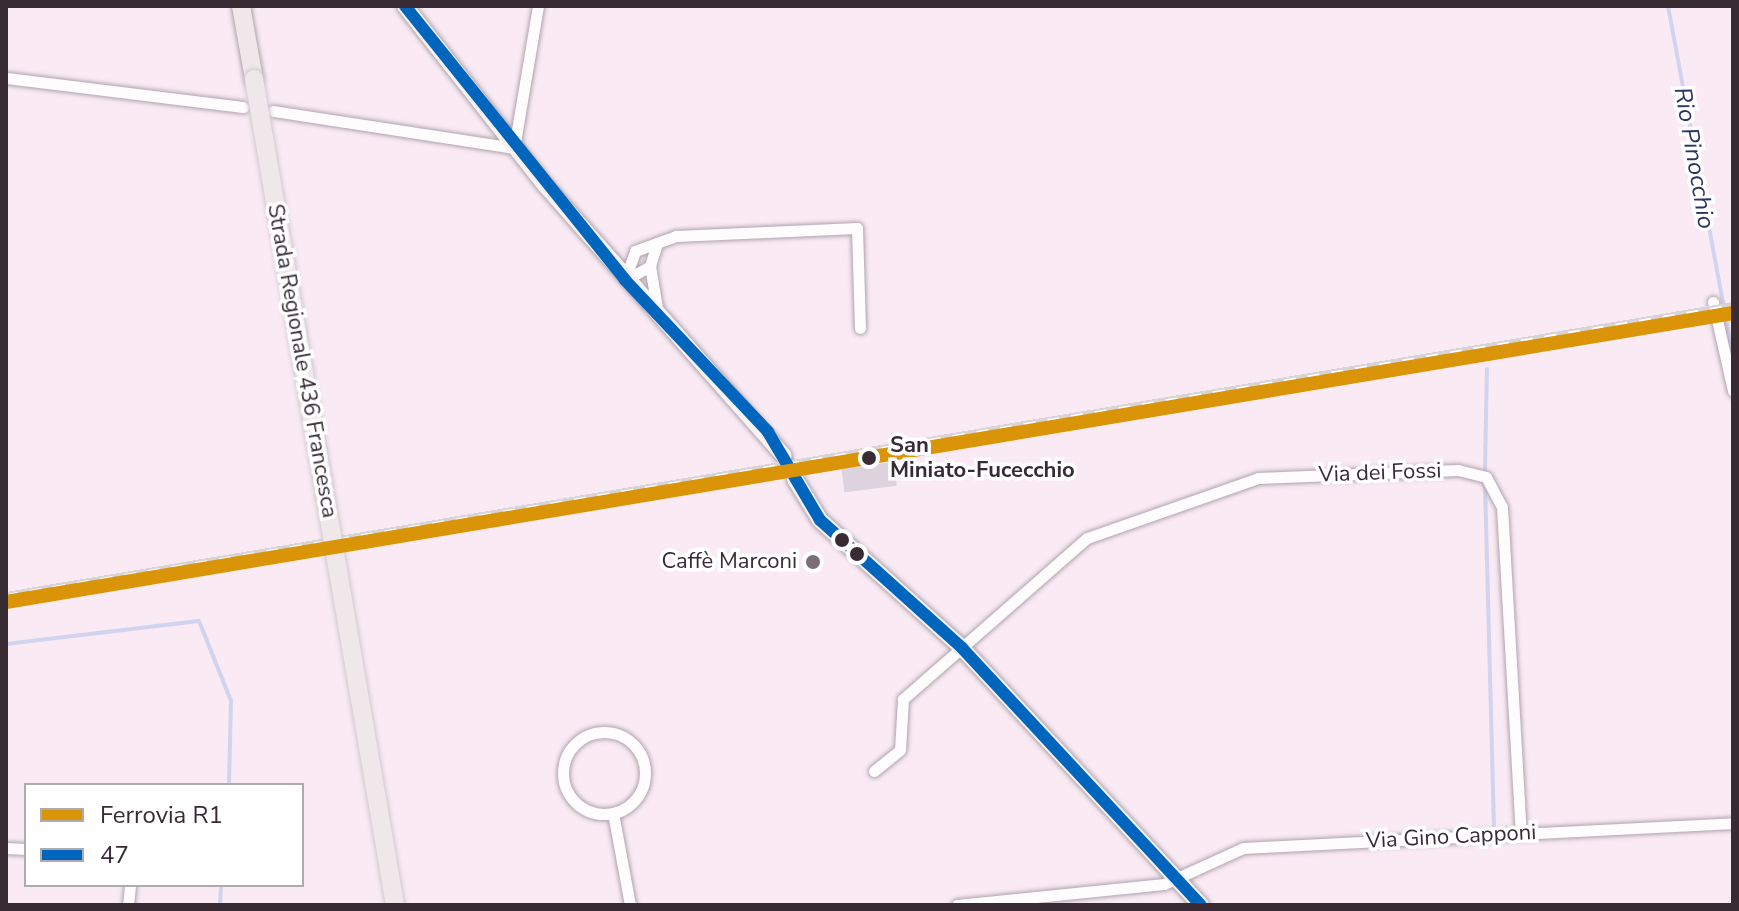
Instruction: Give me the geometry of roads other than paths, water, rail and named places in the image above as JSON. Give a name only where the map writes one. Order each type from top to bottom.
[{"type":"main road","name":"Strada Regionale 436 Francesca","points":[[241,6],[395,905]]},
{"type":"street","points":[[405,6],[514,148],[608,260],[784,456]]},
{"type":"street","points":[[514,148],[538,6]]},
{"type":"street","points":[[6,78],[243,107]]},
{"type":"street","points":[[273,111],[514,148]]},
{"type":"street","points":[[608,260],[657,243],[728,230],[857,228],[860,328]]},
{"type":"street","points":[[657,243],[650,266],[659,317]]},
{"type":"street","points":[[625,280],[635,251]]},
{"type":"street","points":[[625,280],[650,266]]},
{"type":"street","points":[[1713,302],[1733,391]]},
{"type":"street","name":"Via dei Fossi","points":[[874,771],[900,750],[903,699],[1087,538],[1239,482],[1321,475],[1458,470],[1493,484],[1502,507],[1521,834]]},
{"type":"street","points":[[795,479],[820,520],[962,648],[1201,905]]},
{"type":"street","points":[[598,732],[625,737],[643,758],[643,786],[613,813],[577,803],[564,780],[567,755],[598,732]]},
{"type":"street","points":[[613,813],[630,905]]},
{"type":"street","name":"Via Gino Capponi","points":[[957,905],[1060,901],[1177,880],[1243,848],[1733,823]]},
{"type":"waterway","name":"Rio Pinocchio","points":[[1668,6],[1733,357]]},
{"type":"waterway","points":[[1485,469],[1487,369]]},
{"type":"waterway","points":[[1485,485],[1494,831]]},
{"type":"waterway","points":[[6,644],[199,621],[231,701],[229,783]]},
{"type":"waterway","points":[[220,905],[221,887]]},
{"type":"tunnel","points":[[784,456],[795,479]]},
{"type":"railway","points":[[6,595],[1733,305]]},
{"type":"rail line","name":"R1","points":[[6,602],[1733,313]]},
{"type":"place","name":"San Miniato-Fucecchio","points":[[869,458]]},
{"type":"place","name":"Caffè Marconi","points":[[813,562]]}]
